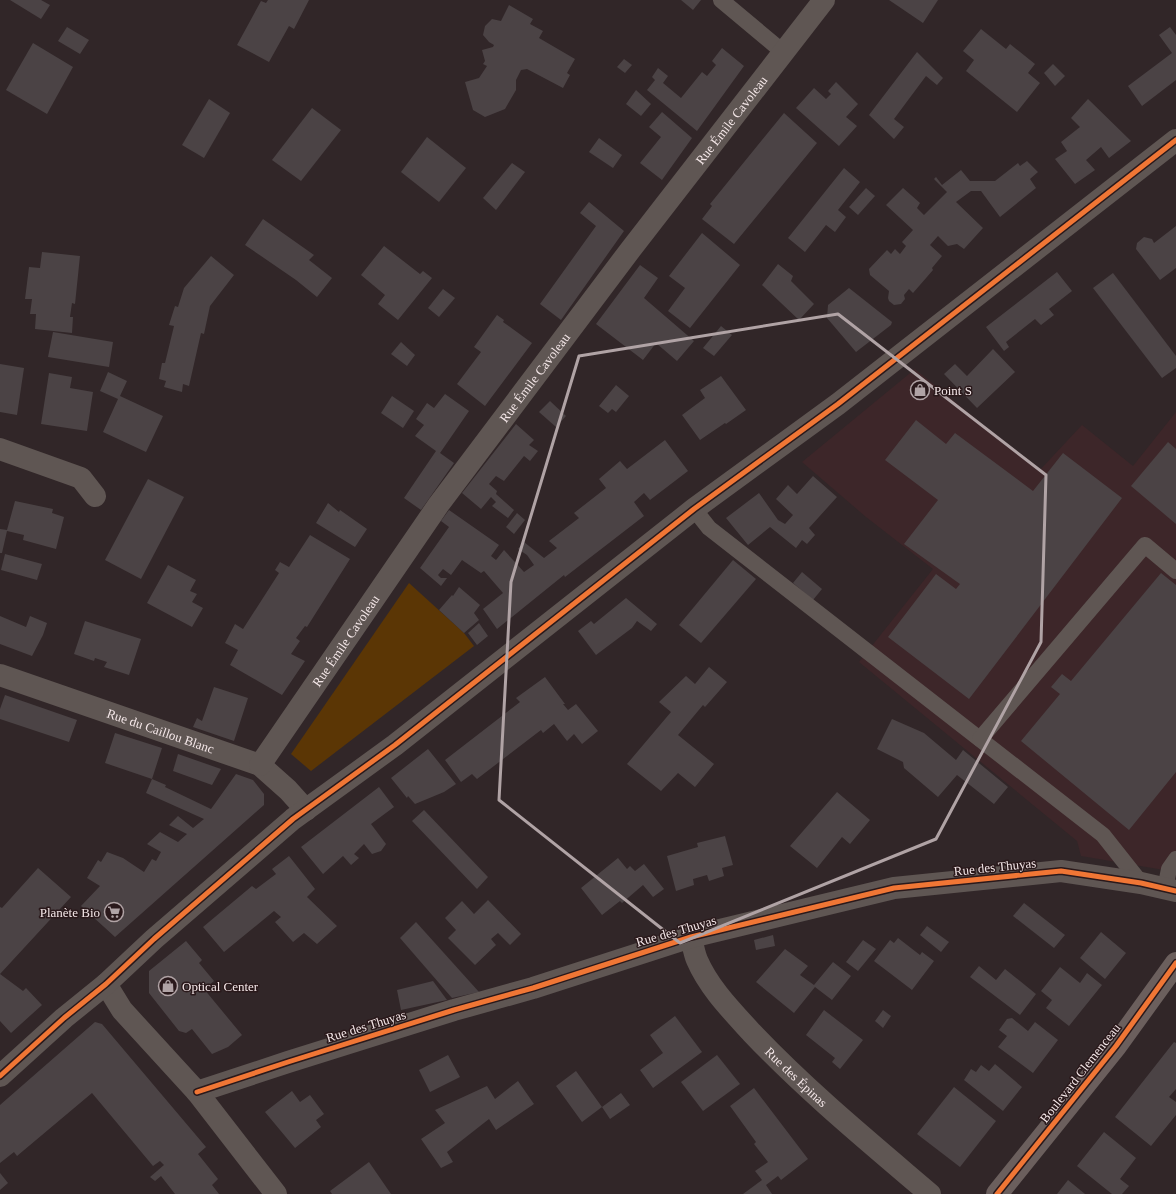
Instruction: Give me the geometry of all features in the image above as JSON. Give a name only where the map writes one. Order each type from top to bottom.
[{"type":"main road","name":"Boulevard Clemenceau","points":[[997,1194],[1116,1046],[1176,963]]},
{"type":"street","name":"Rue Émile Cavoleau","points":[[260,765],[439,504],[630,250],[824,0]]},
{"type":"street","points":[[0,1076],[78,1006],[106,984],[154,939],[293,819],[395,745],[694,509],[838,404],[1176,140]]},
{"type":"street","points":[[0,449],[81,478],[95,496]]},
{"type":"street","name":"Rue du Caillou Blanc","points":[[0,675],[260,765],[288,790],[306,810]]},
{"type":"street","name":"Rue des Thuyas","points":[[196,1092],[295,1059],[454,1010],[533,988],[692,937],[894,888],[1061,871],[1141,883],[1171,890]]},
{"type":"street","name":"Rue des Épinas","points":[[692,937],[697,960],[706,976],[727,1005],[774,1056],[835,1113],[930,1194]]},
{"type":"street","points":[[106,984],[122,1010],[196,1092],[275,1194]]},
{"type":"lane","points":[[721,0],[783,52]]},
{"type":"lane","points":[[694,509],[709,528],[1103,835],[1141,883]]},
{"type":"lane","points":[[980,739],[1145,545],[1176,571]]},
{"type":"lane","points":[[1171,890],[1168,869],[1176,859]]},
{"type":"highlighted area","points":[[838,314],[1046,475],[1041,642],[936,839],[680,943],[499,800],[511,582],[579,356]]},
{"type":"shaded area","points":[[915,369],[1039,471],[1082,425],[1133,466],[1176,412],[1176,872],[1081,856],[1077,841],[859,662],[933,569],[866,517],[802,462]]},
{"type":"shaded area","points":[[409,583],[464,633],[474,646],[311,771],[291,754]]},
{"type":"building","points":[[10,0],[41,0],[50,5],[41,19]]},
{"type":"building","points":[[268,0],[309,0],[294,29],[289,26],[269,62],[237,45],[261,1],[266,3]]},
{"type":"building","points":[[681,0],[701,0],[693,10]]},
{"type":"building","points":[[889,0],[938,0],[923,23]]},
{"type":"building","points":[[509,5],[533,19],[530,24],[543,31],[539,38],[575,59],[567,73],[570,75],[563,88],[527,69],[521,70],[516,80],[516,90],[505,109],[485,117],[473,110],[465,82],[479,78],[487,66],[483,64],[485,61],[482,50],[493,47],[494,45],[483,35],[485,26],[492,19],[501,21]]},
{"type":"building","points":[[67,27],[89,40],[80,54],[58,41]]},
{"type":"building","points":[[1170,27],[1176,35],[1176,80],[1142,106],[1128,86],[1172,53],[1159,35]]},
{"type":"building","points":[[981,29],[1006,49],[1010,44],[1035,64],[1028,73],[1040,83],[1017,112],[966,71],[974,60],[963,51]]},
{"type":"building","points":[[33,43],[73,67],[47,114],[6,90]]},
{"type":"building","points":[[722,48],[744,66],[697,131],[647,90],[655,80],[652,77],[658,68],[668,76],[663,83],[681,98],[702,72],[707,76],[716,65],[712,61]]},
{"type":"building","points":[[917,52],[943,78],[937,85],[926,76],[894,119],[904,127],[894,139],[869,115]]},
{"type":"building","points":[[624,59],[632,65],[625,73],[617,67]]},
{"type":"building","points":[[1053,64],[1065,76],[1055,86],[1044,73]]},
{"type":"building","points":[[836,82],[858,104],[846,117],[857,126],[839,146],[796,108],[814,88],[826,99],[831,94],[828,91]]},
{"type":"building","points":[[636,90],[651,104],[641,116],[626,104]]},
{"type":"building","points":[[209,99],[230,113],[204,158],[182,145]]},
{"type":"building","points":[[1088,99],[1131,141],[1109,158],[1101,147],[1086,160],[1095,170],[1075,184],[1055,159],[1067,151],[1061,142],[1080,127],[1071,118]]},
{"type":"building","points":[[312,108],[341,130],[301,181],[272,160]]},
{"type":"building","points":[[662,112],[692,138],[662,180],[640,163],[661,137],[649,127]]},
{"type":"building","points":[[784,113],[817,143],[734,244],[702,219],[712,206],[710,204]]},
{"type":"building","points":[[427,137],[466,168],[439,202],[401,172]]},
{"type":"building","points":[[599,138],[622,155],[613,168],[589,152]]},
{"type":"building","points":[[1027,161],[1038,172],[1030,179],[1036,188],[1000,217],[981,191],[971,191],[956,202],[983,228],[964,249],[957,244],[948,246],[938,236],[930,245],[942,256],[932,268],[933,270],[913,293],[909,289],[904,295],[905,299],[901,304],[894,305],[889,301],[889,291],[870,275],[869,269],[887,250],[891,254],[895,249],[900,254],[906,246],[902,242],[913,230],[886,205],[903,188],[920,203],[917,208],[924,215],[947,192],[934,179],[936,177],[942,185],[961,170],[970,181],[995,181],[1018,163],[1020,166]]},
{"type":"building","points":[[512,163],[525,172],[496,210],[483,198]]},
{"type":"building","points":[[844,168],[860,182],[838,210],[846,217],[835,232],[826,225],[805,252],[788,238]]},
{"type":"building","points":[[866,188],[875,196],[858,215],[849,207]]},
{"type":"building","points":[[589,202],[624,231],[561,320],[540,304],[596,226],[580,213]]},
{"type":"building","points":[[263,219],[314,255],[309,260],[332,278],[317,297],[296,280],[245,245]]},
{"type":"building","points":[[1176,226],[1176,268],[1160,280],[1136,249],[1137,243],[1144,237],[1152,239],[1154,243]]},
{"type":"building","points":[[702,233],[740,265],[690,328],[668,311],[685,288],[669,276]]},
{"type":"building","points":[[384,246],[420,274],[423,271],[432,278],[398,320],[378,304],[385,295],[361,275]]},
{"type":"building","points":[[42,252],[80,256],[75,304],[72,303],[70,317],[73,317],[72,333],[35,329],[36,314],[30,314],[32,299],[25,299],[29,267],[40,268]]},
{"type":"building","points":[[211,256],[234,275],[210,306],[204,334],[201,333],[189,386],[183,384],[182,392],[164,387],[166,381],[159,379],[162,363],[165,363],[174,326],[169,325],[175,306],[178,307],[184,288]]},
{"type":"building","points":[[778,264],[793,276],[791,281],[814,304],[799,320],[762,285]]},
{"type":"building","points":[[640,265],[658,278],[644,298],[694,341],[677,361],[656,343],[643,360],[596,324]]},
{"type":"building","points":[[1057,272],[1072,291],[1049,309],[1054,315],[1041,325],[1035,319],[1006,342],[1009,347],[1004,351],[986,327]]},
{"type":"building","points":[[1113,273],[1176,356],[1176,368],[1162,378],[1093,288]]},
{"type":"building","points":[[849,288],[892,322],[891,325],[856,352],[827,318],[828,305]]},
{"type":"building","points":[[443,289],[455,298],[439,317],[428,308]]},
{"type":"building","points":[[497,315],[504,320],[503,322],[532,343],[485,406],[457,384],[481,352],[474,347]]},
{"type":"building","points":[[721,326],[732,335],[714,356],[703,348]]},
{"type":"building","points":[[53,332],[113,342],[109,367],[48,357]]},
{"type":"building","points":[[401,342],[415,355],[407,366],[391,354]]},
{"type":"building","points":[[993,349],[1015,372],[977,408],[944,374],[955,364],[967,376]]},
{"type":"building","points":[[0,364],[24,368],[17,415],[0,412]]},
{"type":"building","points":[[108,372],[127,381],[120,396],[163,416],[146,452],[103,432],[118,399],[100,391]]},
{"type":"building","points":[[49,373],[72,377],[70,388],[93,392],[87,431],[41,424]]},
{"type":"building","points":[[721,376],[746,410],[700,440],[682,415],[705,398],[700,390]]},
{"type":"building","points":[[616,385],[629,396],[616,412],[612,409],[608,413],[599,406]]},
{"type":"building","points":[[445,394],[469,411],[440,453],[454,463],[421,510],[404,498],[436,451],[415,436],[424,425],[416,419],[427,403],[434,408]]},
{"type":"building","points":[[392,396],[414,411],[403,428],[381,413]]},
{"type":"building","points":[[550,401],[566,416],[556,427],[539,412]]},
{"type":"building","points":[[916,420],[946,444],[955,433],[1033,491],[1063,453],[1122,498],[969,699],[888,637],[936,574],[956,589],[960,584],[904,544],[938,500],[885,460]]},
{"type":"building","points":[[516,424],[534,440],[529,445],[538,451],[530,461],[524,456],[504,481],[496,476],[489,484],[497,491],[496,494],[514,510],[508,518],[492,506],[496,502],[491,497],[481,509],[462,493]]},
{"type":"building","points":[[665,440],[688,471],[650,500],[644,493],[634,502],[644,516],[565,577],[564,575],[497,629],[483,609],[503,593],[484,571],[481,573],[462,560],[451,575],[443,569],[438,575],[441,578],[447,578],[441,586],[420,568],[449,527],[441,521],[449,510],[499,545],[491,556],[496,560],[504,550],[524,572],[534,565],[527,555],[518,549],[524,542],[544,558],[557,548],[549,541],[579,518],[574,513],[606,488],[599,479],[620,461],[627,469]]},
{"type":"building","points":[[1168,442],[1176,449],[1176,524],[1131,486]]},
{"type":"building","points":[[813,476],[837,497],[809,528],[815,535],[807,544],[802,540],[796,548],[770,527],[748,545],[726,518],[759,493],[778,520],[785,524],[793,515],[776,499],[788,485],[797,494]]},
{"type":"building","points":[[148,479],[184,497],[141,579],[105,560]]},
{"type":"building","points":[[15,501],[53,509],[52,513],[64,517],[56,549],[23,540],[24,535],[7,531],[2,553],[0,553],[0,529],[7,530]]},
{"type":"building","points":[[328,503],[339,512],[340,510],[367,529],[355,547],[316,523]]},
{"type":"building","points":[[517,513],[525,520],[514,534],[506,527]]},
{"type":"building","points":[[310,535],[350,559],[307,627],[305,626],[296,638],[300,641],[291,654],[305,661],[282,695],[230,665],[238,650],[225,643],[235,624],[243,629],[279,573],[275,570],[280,562],[289,567]]},
{"type":"building","points":[[5,554],[42,564],[37,580],[1,570]]},
{"type":"building","points":[[733,560],[756,579],[701,643],[679,625]]},
{"type":"building","points":[[168,565],[196,580],[190,591],[197,594],[192,602],[203,608],[192,627],[147,603]]},
{"type":"building","points":[[802,572],[822,589],[813,600],[793,583]]},
{"type":"building","points":[[1161,573],[1176,585],[1176,772],[1129,830],[1021,741],[1060,694],[1051,687],[1062,674],[1071,681]]},
{"type":"building","points":[[459,587],[480,605],[474,613],[479,620],[464,633],[439,610],[452,595],[453,596]]},
{"type":"building","points":[[626,598],[657,624],[651,631],[637,621],[632,628],[596,655],[578,631],[591,621],[594,624]]},
{"type":"building","points":[[0,616],[26,627],[30,616],[47,623],[43,635],[32,656],[0,644]]},
{"type":"building","points":[[85,621],[141,639],[129,675],[104,667],[107,662],[95,658],[94,661],[74,654]]},
{"type":"building","points":[[479,623],[488,636],[477,645],[468,633]]},
{"type":"building","points":[[709,667],[727,682],[705,707],[703,705],[678,735],[714,764],[695,787],[678,773],[661,791],[627,764],[671,712],[659,702],[686,676],[695,684]]},
{"type":"building","points":[[545,677],[568,710],[576,704],[598,731],[582,744],[574,734],[567,741],[554,724],[543,733],[541,730],[477,779],[472,774],[461,782],[445,760],[520,702],[516,698]]},
{"type":"building","points":[[214,687],[248,698],[234,741],[193,727],[197,718],[202,721]]},
{"type":"building","points":[[5,695],[77,720],[69,742],[0,719],[0,709]]},
{"type":"building","points":[[892,719],[924,733],[956,760],[963,750],[1008,787],[994,804],[957,775],[938,797],[904,768],[903,762],[877,749]]},
{"type":"building","points":[[115,733],[162,748],[152,779],[105,763]]},
{"type":"building","points":[[428,749],[456,784],[444,792],[415,804],[408,796],[407,798],[391,778]]},
{"type":"building","points":[[178,754],[221,769],[212,785],[173,771]]},
{"type":"building","points":[[236,774],[253,780],[264,794],[264,805],[115,937],[81,906],[100,886],[87,878],[98,860],[101,862],[107,852],[123,858],[144,872],[152,859],[156,861],[161,852],[147,844],[160,832],[178,842],[187,834],[169,825],[178,816],[193,828],[204,819],[146,793],[152,779],[166,785],[165,787],[211,809]]},
{"type":"building","points":[[379,787],[394,807],[371,824],[386,844],[381,851],[372,854],[364,844],[354,854],[359,858],[351,865],[343,856],[323,874],[301,847]]},
{"type":"building","points":[[837,792],[870,820],[850,844],[842,837],[817,868],[790,846]]},
{"type":"building","points":[[424,810],[488,877],[477,889],[412,821]]},
{"type":"building","points":[[725,836],[733,865],[722,868],[724,876],[709,881],[707,875],[693,879],[694,885],[676,891],[667,856],[698,847],[697,843]]},
{"type":"building","points":[[289,856],[315,889],[307,897],[337,926],[317,944],[304,933],[293,942],[275,922],[281,917],[274,911],[224,952],[203,927],[252,886],[256,889],[276,874],[272,869]]},
{"type":"building","points":[[618,858],[627,869],[630,866],[635,871],[644,864],[664,889],[653,897],[643,885],[622,903],[620,901],[602,915],[581,888]]},
{"type":"building","points":[[38,868],[71,897],[0,974],[0,907],[2,908]]},
{"type":"building","points":[[488,900],[521,934],[510,945],[498,933],[491,939],[496,945],[475,965],[448,938],[456,930],[445,918],[462,901],[474,914]]},
{"type":"building","points":[[1024,903],[1065,935],[1054,948],[1013,916]]},
{"type":"building","points":[[416,922],[479,992],[452,998],[400,938]]},
{"type":"building","points":[[927,926],[949,942],[941,952],[920,935]]},
{"type":"building","points":[[1101,932],[1126,953],[1105,979],[1080,958]]},
{"type":"building","points":[[773,935],[775,946],[756,950],[754,940]]},
{"type":"building","points":[[898,938],[920,955],[922,952],[934,961],[912,990],[874,961],[890,940],[894,943]]},
{"type":"building","points":[[863,940],[876,949],[858,971],[846,962]]},
{"type":"building","points":[[186,941],[202,960],[199,963],[214,981],[204,989],[242,1035],[228,1047],[212,1054],[192,1029],[186,1033],[179,1031],[149,993],[149,971]]},
{"type":"building","points":[[785,949],[808,966],[800,975],[814,985],[833,962],[851,976],[832,1000],[815,987],[794,1013],[756,982]]},
{"type":"building","points":[[979,966],[996,980],[1005,969],[1036,994],[1020,1015],[970,977]]},
{"type":"building","points":[[1060,967],[1080,983],[1087,973],[1102,985],[1069,1026],[1046,1008],[1052,1000],[1041,991]]},
{"type":"building","points":[[0,974],[23,991],[26,988],[42,1005],[11,1033],[0,1021]]},
{"type":"building","points":[[433,981],[447,1000],[401,1010],[397,990]]},
{"type":"building","points":[[824,1010],[863,1040],[840,1069],[832,1062],[835,1058],[806,1035]]},
{"type":"building","points":[[883,1010],[891,1016],[883,1028],[875,1021]]},
{"type":"building","points":[[675,1016],[702,1052],[653,1088],[640,1070],[663,1053],[650,1035]]},
{"type":"building","points":[[1012,1018],[1028,1031],[1035,1022],[1058,1040],[1033,1073],[998,1047],[1007,1036],[999,1030],[1007,1019]]},
{"type":"building","points":[[95,1022],[102,1024],[206,1147],[198,1154],[218,1179],[212,1185],[219,1194],[175,1194],[161,1176],[155,1181],[150,1177],[164,1165],[160,1161],[153,1166],[92,1093],[17,1156],[14,1152],[0,1163],[0,1105]]},
{"type":"building","points":[[1174,1042],[1176,1043],[1176,1089],[1169,1097],[1176,1102],[1176,1115],[1151,1146],[1115,1117]]},
{"type":"building","points":[[448,1055],[460,1077],[430,1092],[419,1070]]},
{"type":"building","points":[[717,1055],[740,1084],[703,1111],[681,1082]]},
{"type":"building","points":[[995,1064],[1022,1087],[1003,1111],[964,1080],[971,1069],[976,1072],[981,1065],[989,1071]]},
{"type":"building","points":[[576,1071],[602,1107],[582,1122],[556,1086]]},
{"type":"building","points":[[518,1081],[534,1104],[496,1130],[489,1119],[447,1152],[453,1162],[441,1168],[421,1139],[445,1123],[435,1110],[487,1086],[495,1099]]},
{"type":"building","points":[[954,1087],[996,1121],[960,1167],[917,1134]]},
{"type":"building","points":[[754,1088],[808,1159],[781,1180],[778,1176],[766,1185],[772,1194],[743,1194],[762,1180],[755,1171],[768,1162],[754,1144],[756,1142],[730,1106]]},
{"type":"building","points":[[292,1091],[300,1102],[310,1095],[324,1114],[316,1120],[321,1127],[295,1148],[265,1112]]},
{"type":"building","points":[[621,1093],[630,1105],[610,1119],[602,1107]]},
{"type":"building","points":[[1104,1132],[1136,1158],[1120,1179],[1129,1186],[1122,1194],[1112,1194],[1077,1166]]},
{"type":"building","points":[[369,1162],[391,1194],[332,1194],[330,1191]]},
{"type":"building","points":[[0,1173],[8,1183],[0,1190]]},
{"type":"building","points":[[1068,1180],[1085,1194],[1057,1194]]},
{"type":"cycle path","points":[[0,1076],[64,1018],[106,984],[154,939],[293,819],[395,745],[694,509],[838,404],[1176,140]]},
{"type":"cycle path","points":[[197,1092],[288,1062],[454,1010],[533,988],[691,937],[894,888],[1061,871],[1141,883],[1176,891]]},
{"type":"cycle path","points":[[997,1194],[1116,1046],[1176,963]]},
{"type":"place","name":"Point S","points":[[920,390]]},
{"type":"place","name":"Planète Bio","points":[[114,912]]},
{"type":"place","name":"Optical Center","points":[[168,986]]}]
